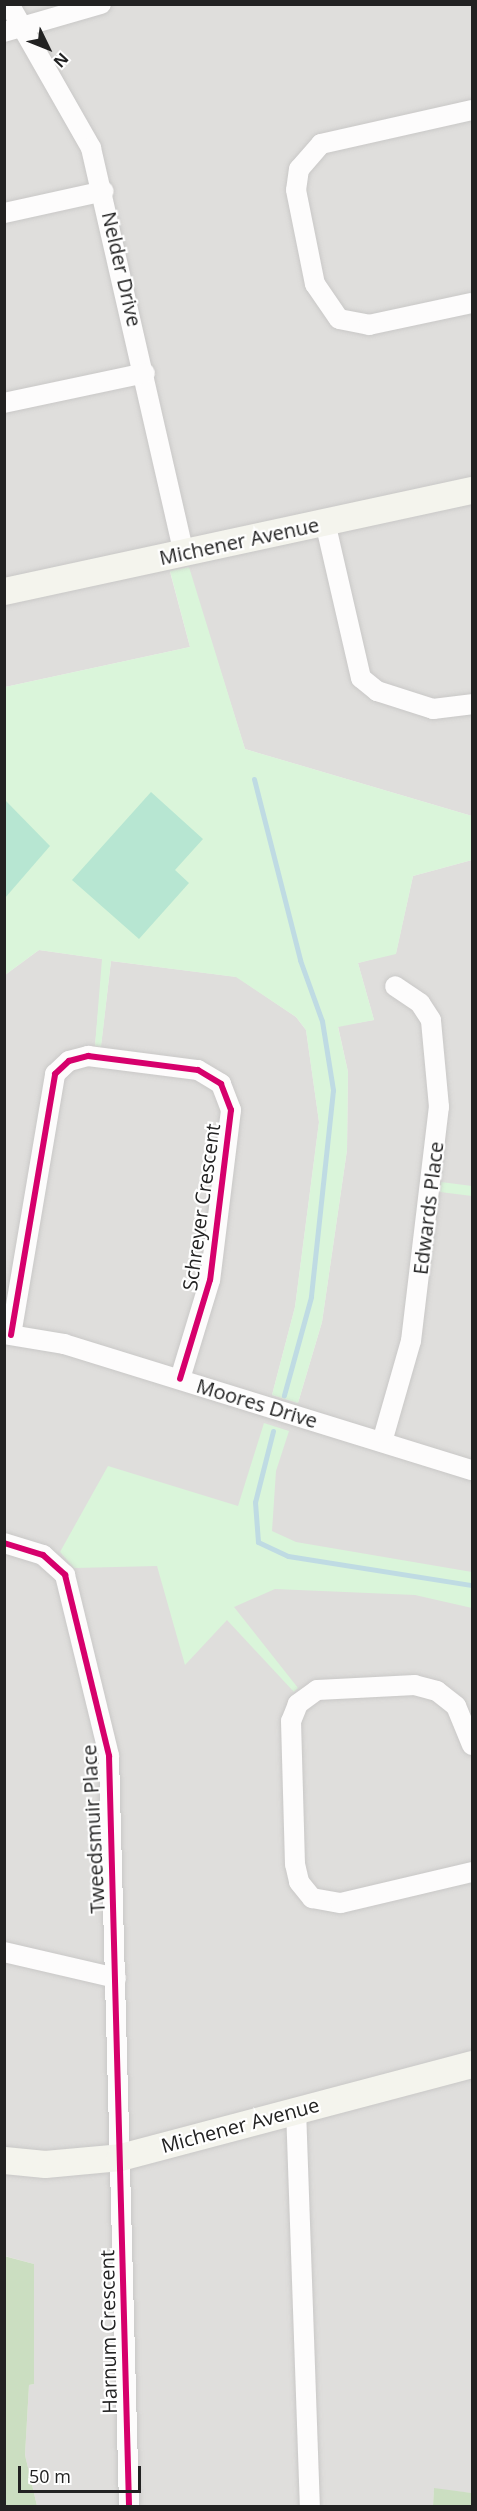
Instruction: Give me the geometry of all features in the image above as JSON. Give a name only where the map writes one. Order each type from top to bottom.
[{"type":"street","name":"Nelder Drive","points":[[9,4],[13,30],[92,148],[104,191],[184,553]]},
{"type":"street","points":[[13,30],[101,4]]},
{"type":"street","points":[[472,110],[321,144],[305,159],[296,190],[318,294],[339,319],[369,325],[472,303]]},
{"type":"street","points":[[4,213],[104,191]]},
{"type":"street","points":[[4,403],[145,373]]},
{"type":"street","name":"Michener Avenue","points":[[4,591],[472,490]]},
{"type":"street","points":[[325,522],[361,678],[377,692],[433,709],[472,704]]},
{"type":"street","name":"Edwards Place","points":[[382,1442],[411,1341],[439,1107],[431,1020],[420,1003],[395,986]]},
{"type":"street","name":"Schreyer Crescent","points":[[8,1334],[55,1074],[69,1062],[88,1056],[198,1070],[221,1084],[231,1110],[210,1280],[180,1379]]},
{"type":"street","name":"Moores Drive","points":[[8,1334],[64,1344],[472,1470]]},
{"type":"street","name":"Tweedsmuir Place","points":[[4,1543],[52,1561],[66,1575],[110,1762],[120,2157]]},
{"type":"street","points":[[472,1745],[456,1706],[437,1691],[414,1685],[317,1690],[298,1704],[291,1721],[294,1864],[312,1898],[341,1903],[472,1872]]},
{"type":"street","points":[[4,1952],[116,1978]]},
{"type":"street","name":"Michener Avenue","points":[[4,2160],[53,2164],[120,2157],[472,2064]]},
{"type":"street","points":[[296,2109],[310,2506]]},
{"type":"street","name":"Harnum Crescent","points":[[120,2157],[129,2506]]},
{"type":"shaded area","points":[[5,5],[472,5],[472,816],[245,749],[188,567],[170,572],[190,647],[5,687]]},
{"type":"shaded area","points":[[472,860],[472,2493],[434,2489],[433,2506],[37,2506],[25,2455],[29,2385],[34,2384],[34,2264],[5,2256],[5,975],[39,950],[103,959],[95,1046],[101,1046],[111,961],[237,977],[296,1017],[306,1030],[319,1122],[295,1307],[272,1395],[298,1403],[322,1322],[347,1150],[348,1072],[338,1026],[374,1020],[358,963],[396,953],[413,876]]},
{"type":"green space","points":[[189,567],[245,749],[472,816],[472,860],[413,876],[396,954],[358,963],[374,1020],[338,1027],[348,1072],[347,1150],[322,1322],[298,1403],[272,1395],[295,1307],[319,1122],[306,1030],[296,1017],[236,977],[111,961],[101,1047],[95,1046],[102,959],[39,950],[5,975],[5,687],[190,647],[170,571]]},
{"type":"green space","points":[[151,792],[203,839],[175,870],[189,883],[139,939],[72,880]]},
{"type":"green space","points":[[5,800],[50,846],[5,898]]},
{"type":"green space","points":[[441,1182],[472,1186],[472,1196],[440,1192]]},
{"type":"green space","points":[[264,1423],[289,1431],[276,1471],[272,1531],[296,1542],[472,1572],[472,1608],[415,1595],[275,1589],[234,1607],[298,1688],[294,1692],[227,1620],[185,1665],[157,1566],[74,1568],[60,1552],[108,1466],[238,1506]]},
{"type":"green space","points":[[4,2256],[34,2264],[34,2384],[29,2385],[25,2455],[37,2506],[5,2506]]},
{"type":"green space","points":[[434,2488],[472,2493],[472,2506],[433,2506]]},
{"type":"waterway","points":[[254,779],[300,960],[322,1021],[333,1090],[311,1297],[284,1395]]},
{"type":"waterway","points":[[273,1431],[255,1502],[258,1542],[288,1556],[472,1585]]},
{"type":"cycle path","points":[[11,1335],[55,1074],[69,1061],[88,1056],[198,1070],[221,1084],[231,1110],[210,1280],[180,1379]]},
{"type":"cycle path","points":[[4,1543],[43,1555],[65,1575],[109,1756],[129,2506]]}]
